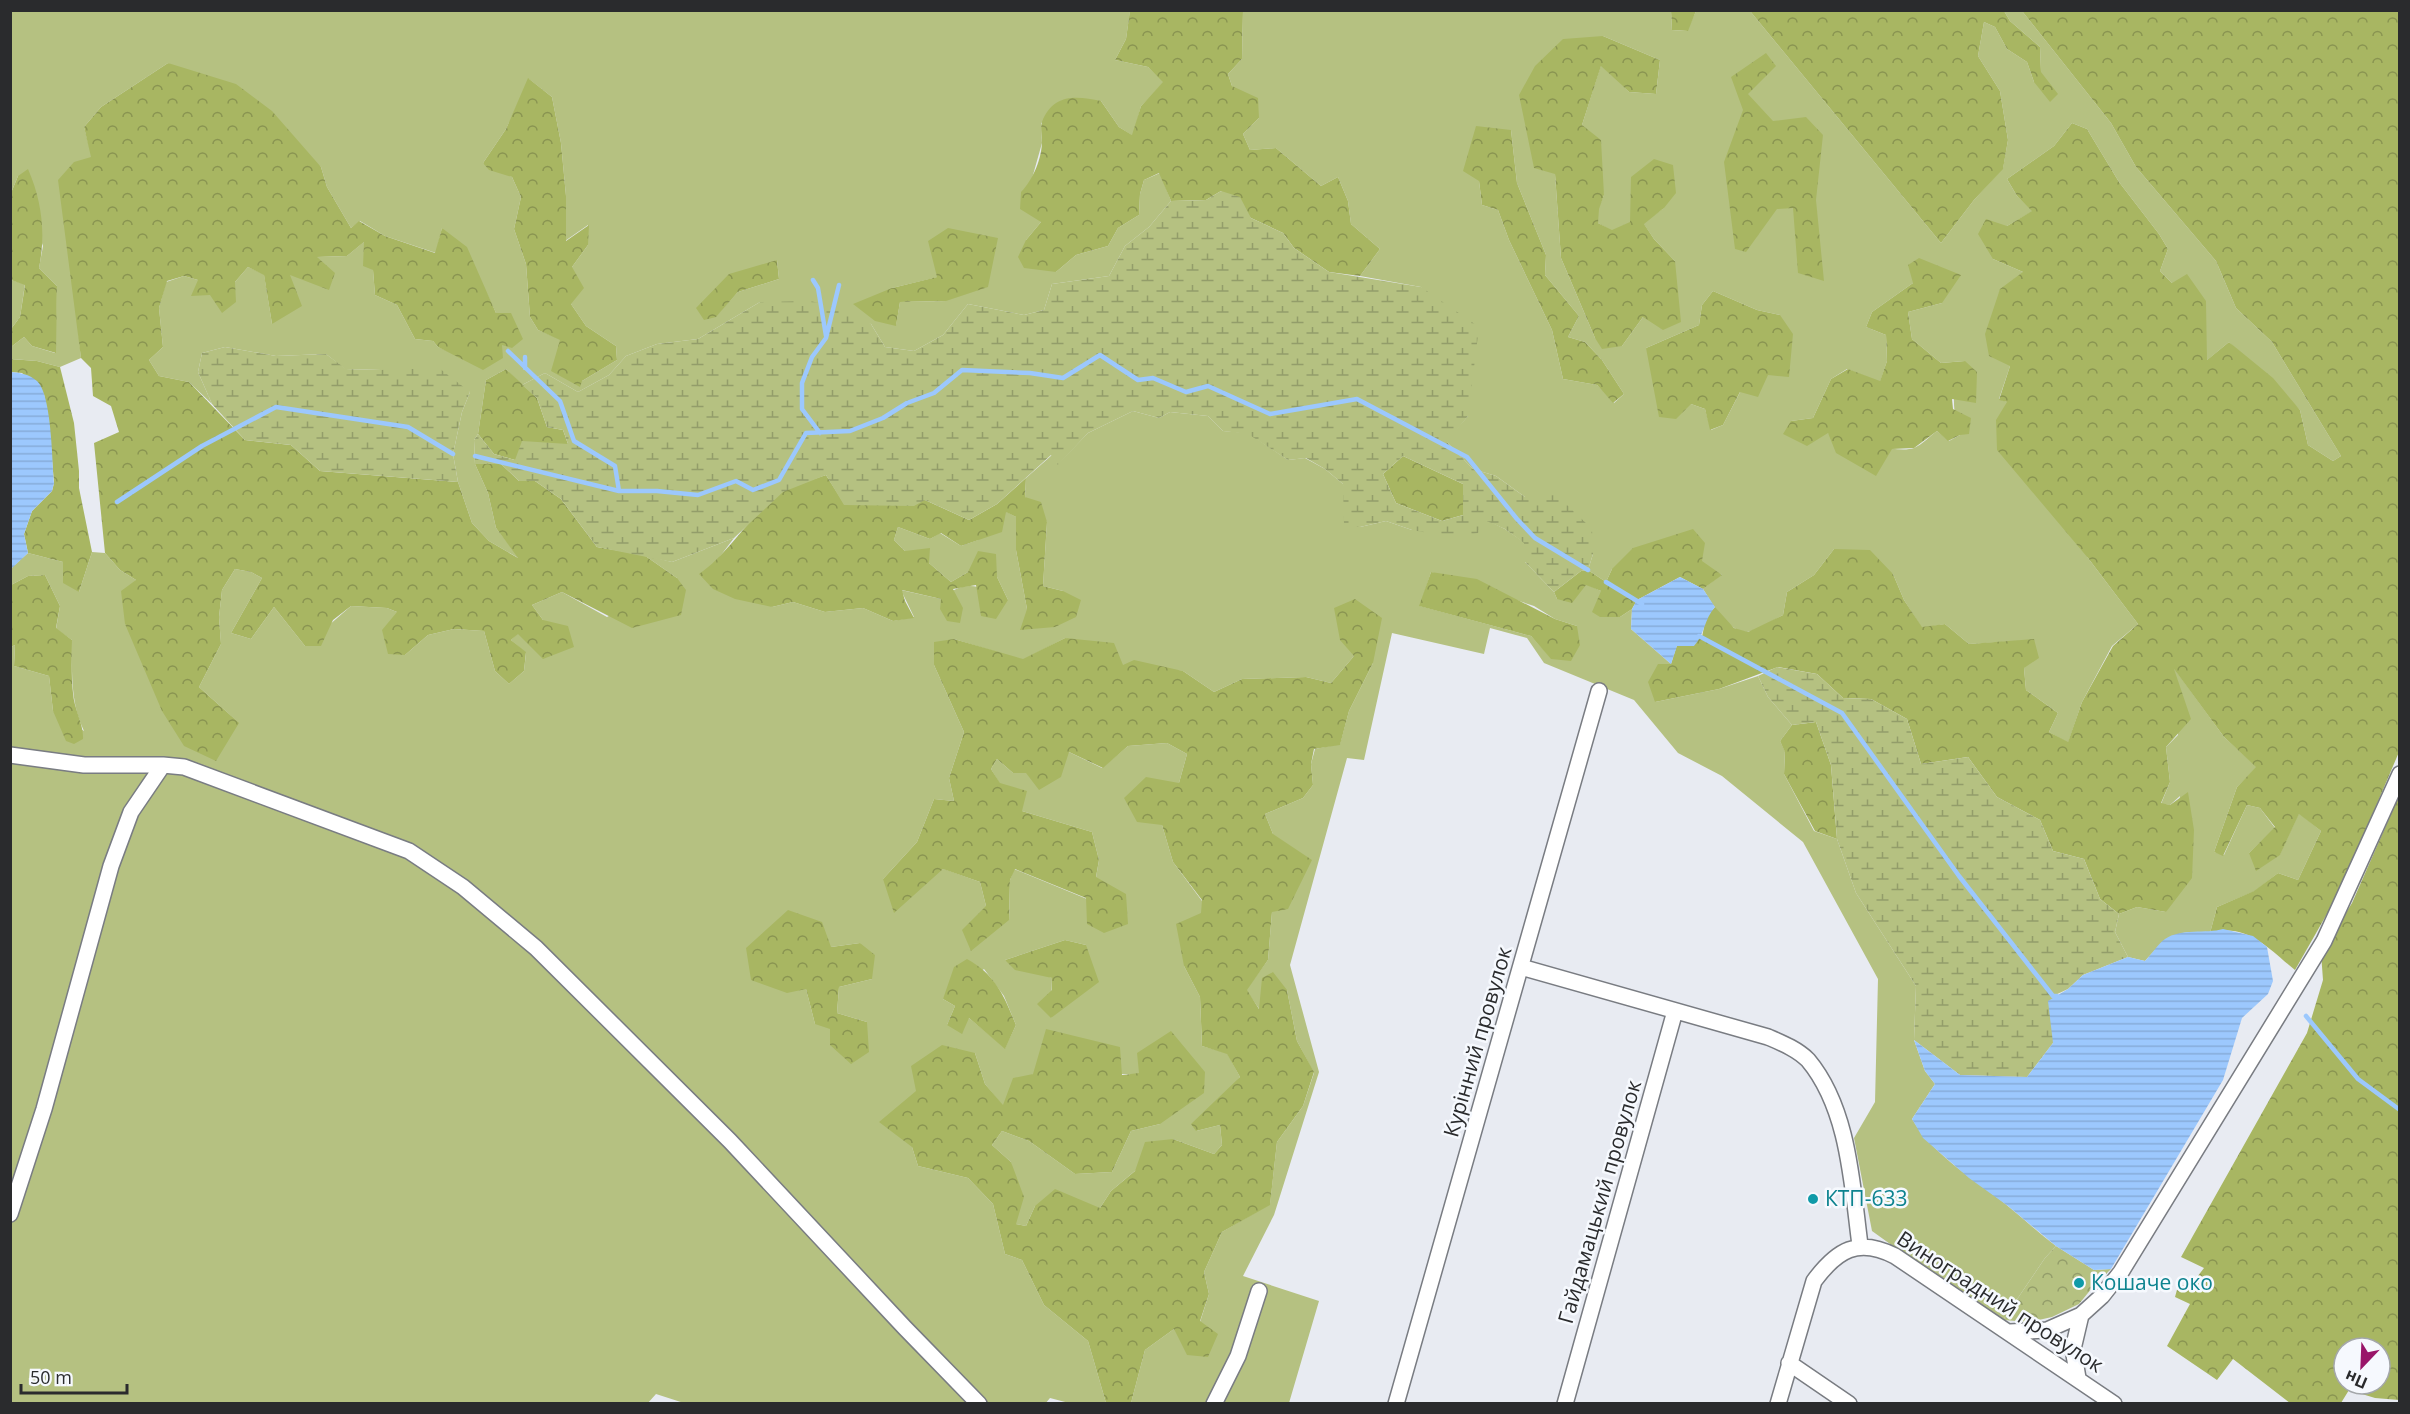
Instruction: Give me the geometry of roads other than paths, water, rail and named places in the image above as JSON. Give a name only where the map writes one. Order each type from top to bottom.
[{"type":"street","name":"Курінний провулок","points":[[1396,1404],[1599,691]]},
{"type":"street","points":[[10,755],[84,765],[184,767],[409,851],[463,887],[536,948],[730,1141],[979,1404]]},
{"type":"street","points":[[10,1214],[44,1109],[111,866],[131,812],[163,765]]},
{"type":"street","points":[[2010,1332],[2047,1330],[2081,1315],[2102,1296],[2121,1272],[2324,941],[2400,774]]},
{"type":"street","points":[[1521,967],[1768,1037],[1788,1046],[1807,1060],[1831,1100],[1847,1146],[1860,1245],[1843,1252],[1827,1264],[1814,1281],[1778,1404]]},
{"type":"street","name":"Гайдамацький провулок","points":[[1565,1404],[1675,1011]]},
{"type":"street","name":"Виноградний провулок","points":[[1860,1245],[1879,1248],[1895,1256],[2114,1404]]},
{"type":"street","points":[[1214,1404],[1238,1356],[1259,1291]]},
{"type":"street","points":[[2078,1378],[2073,1349],[2081,1315]]},
{"type":"street","points":[[1789,1363],[1849,1404]]},
{"type":"water","points":[[11,372],[31,377],[42,388],[46,400],[52,445],[54,483],[52,491],[32,511],[24,534],[28,553],[11,569]]},
{"type":"water","points":[[1680,577],[1703,589],[1715,607],[1698,641],[1694,646],[1677,646],[1671,664],[1631,629],[1632,609],[1637,600]]},
{"type":"water","points":[[2223,929],[2253,936],[2267,947],[2273,981],[2268,994],[2242,1018],[2223,1080],[2111,1269],[2094,1270],[2056,1246],[2008,1206],[1969,1178],[1923,1138],[1912,1119],[1935,1084],[1925,1071],[1914,1040],[1960,1075],[2027,1077],[2053,1043],[2048,1001],[2068,989],[2083,975],[2128,957],[2145,961],[2162,941],[2171,936],[2186,932]]},
{"type":"waterway","points":[[813,280],[818,288],[826,336]]},
{"type":"waterway","points":[[820,433],[802,409],[802,383],[812,357],[826,338],[839,285]]},
{"type":"waterway","points":[[508,351],[560,401],[574,441],[615,466],[619,491]]},
{"type":"waterway","points":[[475,456],[619,491],[657,491],[698,495],[736,481],[753,490],[779,480],[806,433],[850,431],[883,418],[907,403],[934,393],[962,370],[1030,373],[1063,378],[1100,355],[1138,380],[1153,378],[1186,392],[1208,386],[1270,414],[1357,399],[1467,457],[1535,538],[1588,570]]},
{"type":"waterway","points":[[525,357],[525,368]]},
{"type":"waterway","points":[[117,502],[202,446],[276,407],[408,427],[453,454]]},
{"type":"waterway","points":[[1606,582],[1642,604]]},
{"type":"waterway","points":[[1699,636],[1842,713],[1959,876],[2053,996],[2057,996]]},
{"type":"waterway","points":[[2306,1016],[2358,1079],[2400,1110]]},
{"type":"place","name":"КТП-633","points":[[1813,1199]]},
{"type":"place","name":"Кошаче око","points":[[2079,1283]]}]
